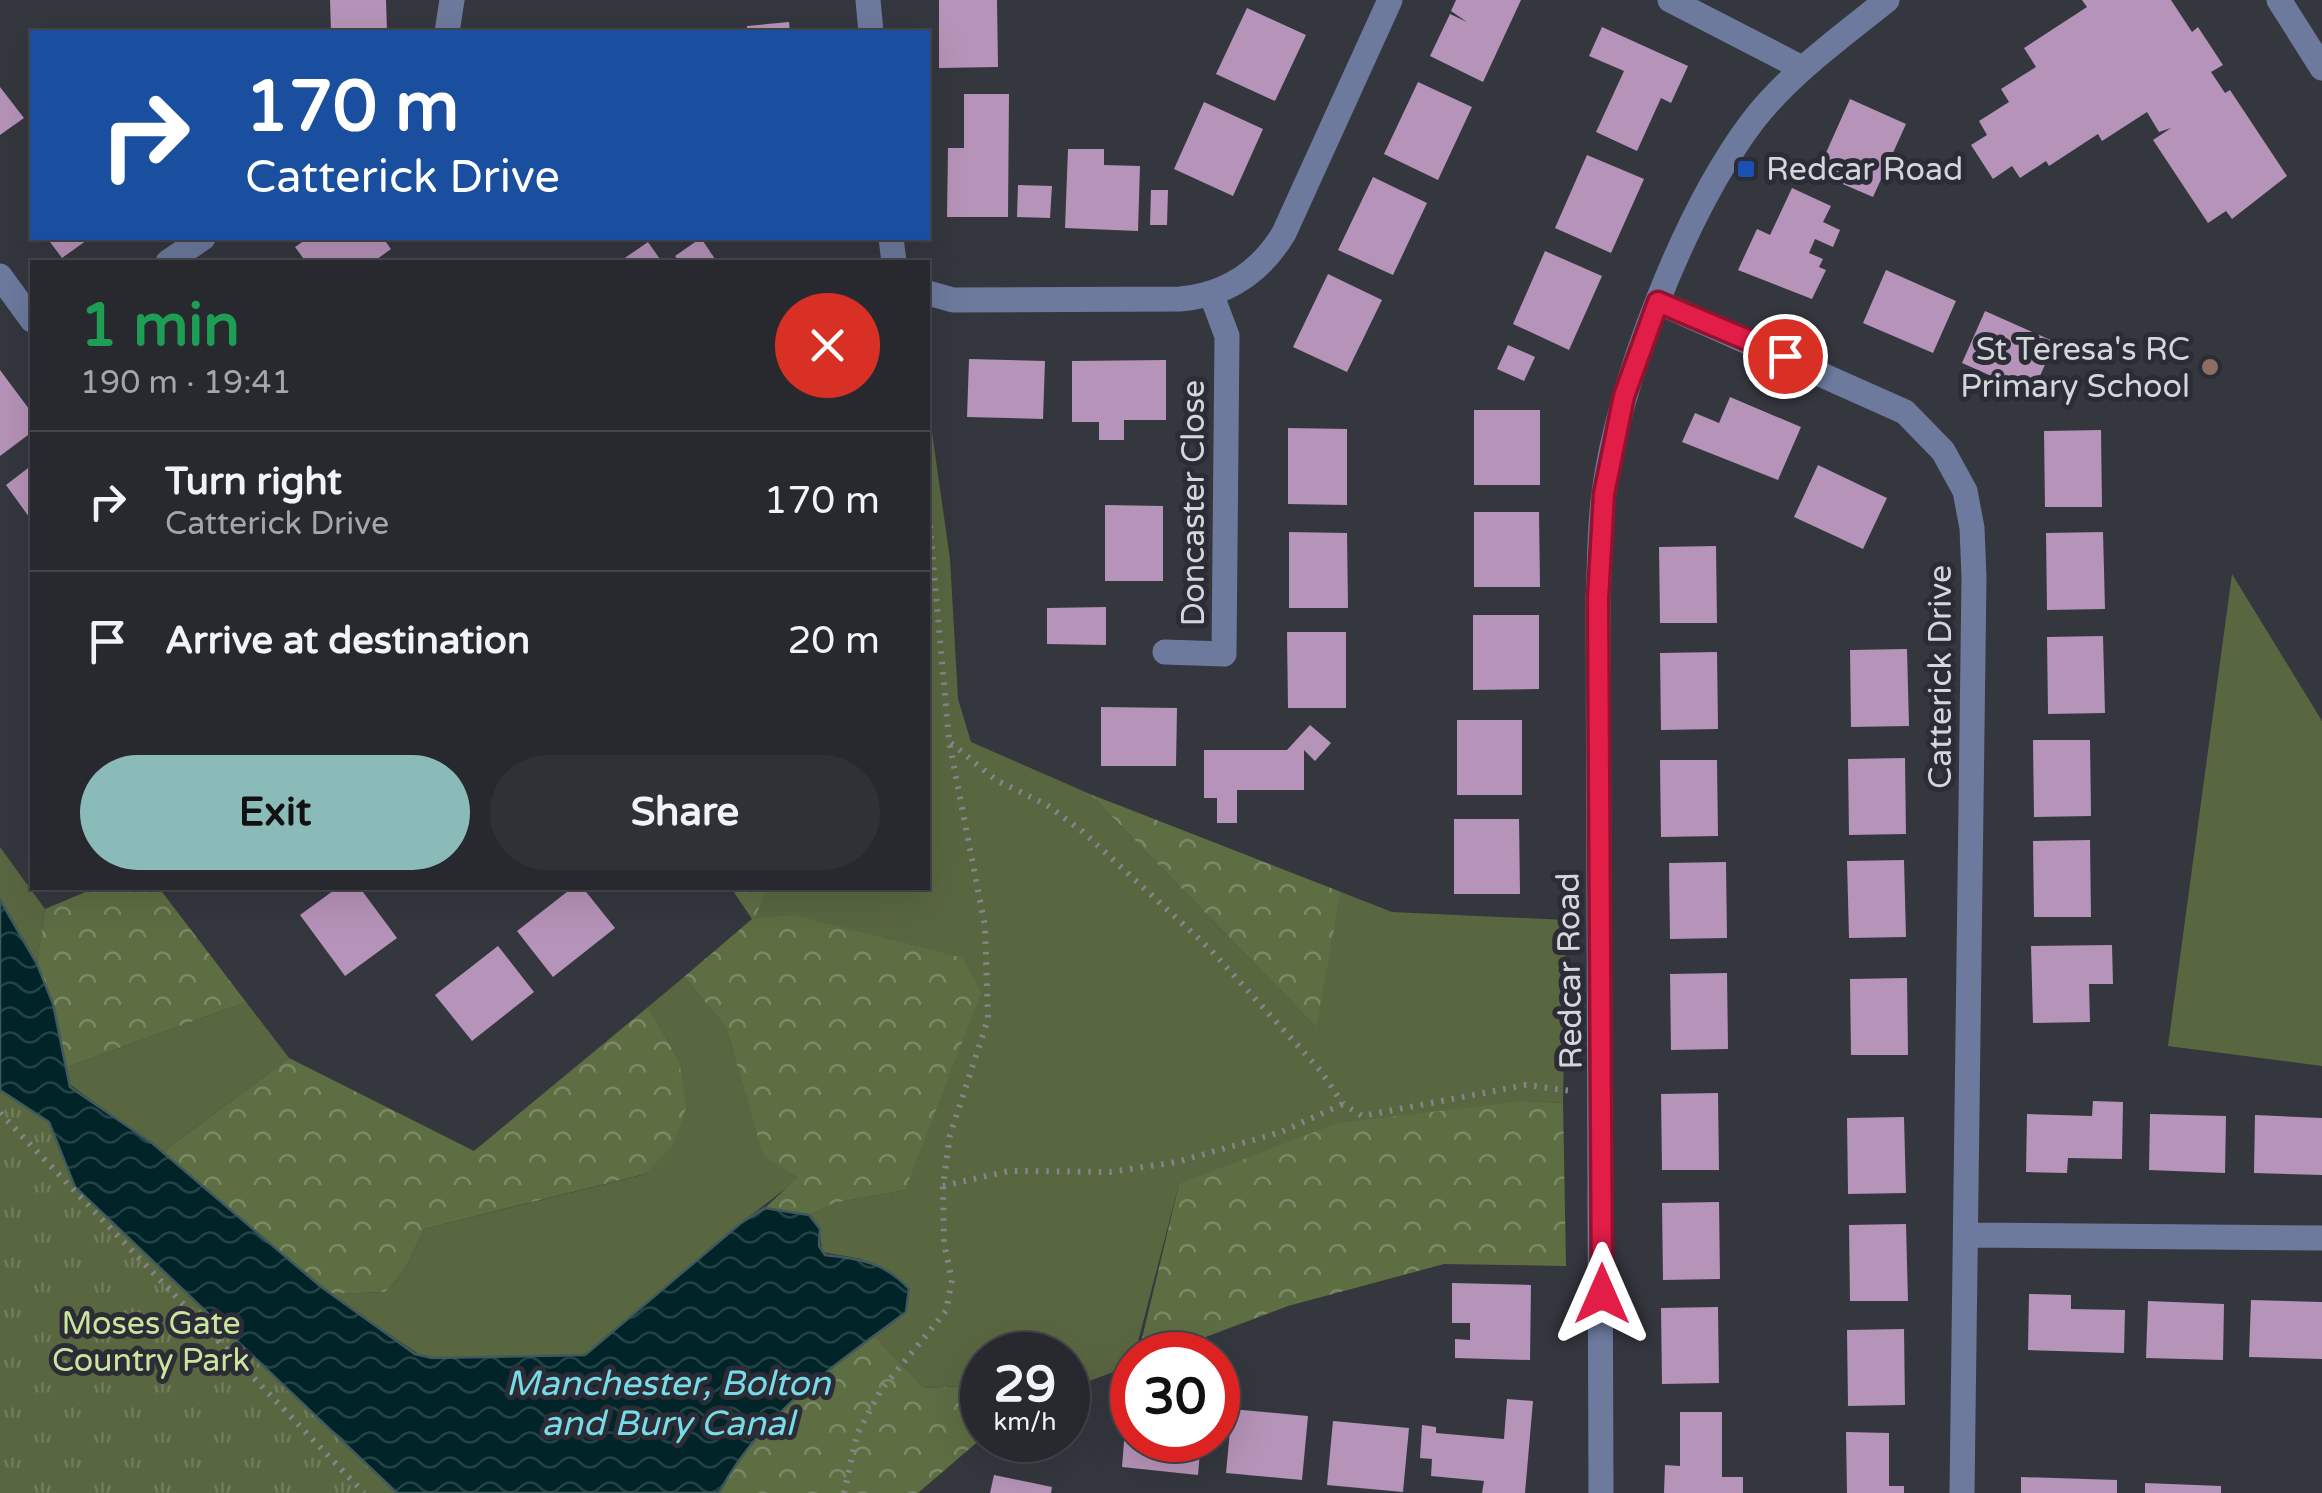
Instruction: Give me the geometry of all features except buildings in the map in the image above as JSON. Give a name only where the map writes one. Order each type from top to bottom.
[{"type":"street","points":[[447,30],[452,0]]},
{"type":"street","points":[[868,0],[871,30]]},
{"type":"street","points":[[930,294],[953,300],[1212,296],[1257,267],[1284,233],[1390,0]]},
{"type":"street","points":[[1670,0],[1802,68]]},
{"type":"street","name":"Redcar Road","points":[[1600,1493],[1603,1096],[1598,599],[1604,494],[1624,396],[1658,302],[1714,182],[1752,122],[1802,68],[1886,0]]},
{"type":"street","points":[[2280,0],[2322,68]]},
{"type":"street","points":[[171,260],[200,240]]},
{"type":"street","points":[[0,276],[30,317]]},
{"type":"street","name":"Doncaster Close","points":[[1165,652],[1224,654],[1227,336],[1212,296]]},
{"type":"street","name":"Catterick Drive","points":[[1658,302],[1906,412],[1943,452],[1964,491],[1972,528],[1974,577],[1962,1493]]},
{"type":"street","points":[[1968,1234],[2322,1238]]},
{"type":"path","points":[[844,1493],[857,1434],[881,1390],[946,1312],[952,1280],[944,1244],[943,1186],[950,1135],[988,1019],[990,978],[985,926],[949,742],[930,527]]},
{"type":"path","points":[[949,742],[996,780],[1048,806],[1082,831],[1210,949],[1320,1070],[1343,1104],[1362,1116],[1526,1084],[1603,1096]]},
{"type":"path","points":[[943,1186],[1009,1171],[1110,1172],[1177,1162],[1281,1132],[1343,1104]]},
{"type":"path","points":[[0,1112],[364,1493]]},
{"type":"green space","points":[[930,418],[950,559],[958,699],[971,742],[1090,794],[1315,1026],[1341,892],[1392,912],[1566,920],[1563,1103],[1525,1101],[1179,1184],[1141,1332],[1110,1332],[1110,1373],[1090,1381],[1090,1332],[960,1332],[960,1386],[924,1388],[874,1336],[906,1312],[862,1259],[822,1252],[820,1229],[809,1215],[834,1203],[905,1190],[753,919],[767,890],[930,890]]},
{"type":"green space","points":[[2232,574],[2322,721],[2322,1066],[2168,1046]]},
{"type":"green space","points":[[1090,794],[1341,892],[1316,1027]]},
{"type":"green space","points":[[0,847],[45,909],[37,964],[0,900]]},
{"type":"green space","points":[[90,890],[161,890],[246,1002],[64,1068],[53,1004],[37,964],[45,909]]},
{"type":"green space","points":[[732,890],[767,890],[754,919],[793,915],[963,958],[981,993],[905,1190],[834,1203],[809,1215],[765,1208],[797,1178],[763,1155],[726,1027],[684,977],[752,919]]},
{"type":"green space","name":"Moses Gate Country Park","points":[[0,900],[47,988],[62,1070],[72,1089],[90,1105],[153,1144],[581,1493],[0,1493]]},
{"type":"green space","points":[[684,977],[726,1027],[763,1154],[798,1179],[596,1348],[575,1358],[423,1357],[330,1294],[385,1292],[404,1271],[424,1229],[646,1174],[679,1060],[648,1007]]},
{"type":"green space","points":[[246,1002],[289,1058],[162,1153],[67,1082],[64,1068]]},
{"type":"green space","points":[[648,1007],[679,1060],[686,1108],[673,1145],[645,1174],[424,1229],[404,1271],[385,1292],[330,1294],[162,1153],[289,1058],[474,1151]]},
{"type":"green space","points":[[1525,1101],[1563,1103],[1566,1266],[1444,1264],[1288,1306],[1219,1332],[1144,1332],[1179,1184],[1338,1123]]},
{"type":"green space","points":[[874,1336],[924,1388],[960,1386],[960,1457],[918,1493],[719,1493],[750,1446],[808,1388]]},
{"type":"water","name":"Manchester, Bolton and Bury Canal","points":[[0,900],[37,964],[53,1004],[70,1087],[152,1143],[320,1286],[415,1354],[432,1358],[585,1355],[741,1223],[765,1208],[809,1215],[820,1229],[819,1246],[825,1255],[861,1260],[890,1273],[909,1289],[906,1312],[827,1371],[778,1415],[736,1464],[719,1493],[397,1493],[75,1187],[49,1122],[0,1090]]},
{"type":"place","name":"Redcar Road","points":[[1746,169]]},
{"type":"place","name":"St Teresa's RC Primary School","points":[[2210,367]]},
{"type":"route","points":[[1602,1294],[1598,599],[1604,494],[1624,396],[1658,302],[1785,356]]}]
